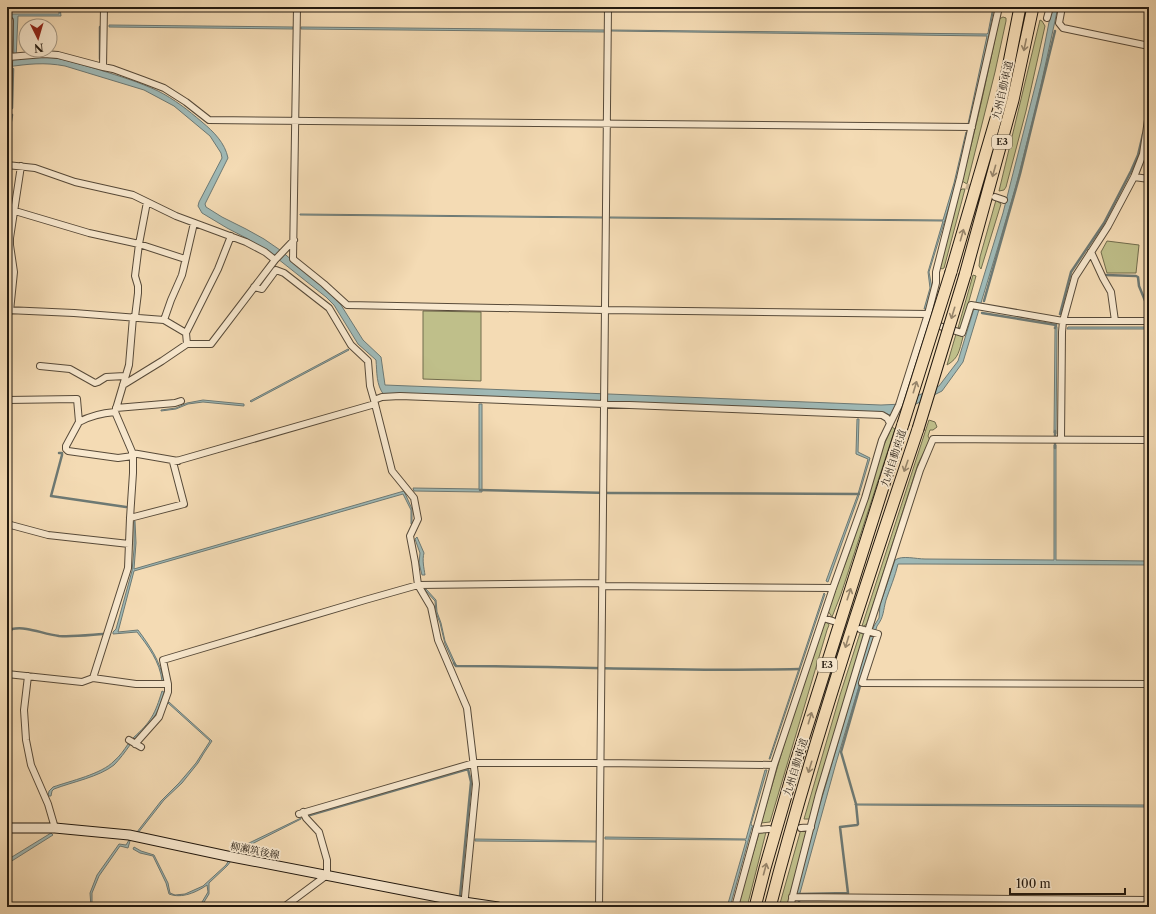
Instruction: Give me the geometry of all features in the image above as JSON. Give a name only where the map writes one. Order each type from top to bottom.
[{"type":"highway","name":"九州自動車道","points":[[755,907],[794,768],[903,424],[1002,98],[1020,7]]},
{"type":"highway","name":"九州自動車道","points":[[770,907],[808,772],[857,611],[918,429],[964,275],[1014,100],[1033,7]]},
{"type":"main road","name":"柳瀬筑後線","points":[[7,828],[56,828],[129,835],[464,904],[498,907]]},
{"type":"street","points":[[103,67],[104,7]]},
{"type":"street","points":[[297,7],[293,259],[347,305],[928,314]]},
{"type":"street","points":[[599,907],[608,7]]},
{"type":"street","points":[[734,907],[774,765],[833,588],[865,498],[882,440],[899,405],[926,322],[936,283],[936,272],[959,184],[999,7]]},
{"type":"street","points":[[1047,18],[1050,7]]},
{"type":"street","points":[[1062,7],[1059,23],[1063,28],[1149,46]]},
{"type":"street","points":[[7,118],[10,21]]},
{"type":"street","points":[[9,58],[44,54],[58,55],[113,69],[164,88],[186,102],[209,120],[972,127]]},
{"type":"street","points":[[1061,439],[1063,320],[1075,277],[1108,226],[1134,177],[1143,154],[1149,113]]},
{"type":"street","points":[[7,165],[35,168],[75,182],[133,195],[176,216],[246,242],[265,252],[274,260]]},
{"type":"street","points":[[21,166],[10,238],[14,272],[8,311],[74,313],[164,320],[186,333]]},
{"type":"street","points":[[1134,177],[1149,179]]},
{"type":"street","points":[[959,184],[966,186]]},
{"type":"street","points":[[995,197],[1004,200]]},
{"type":"street","points":[[92,678],[128,568],[133,473],[132,454],[115,410],[129,365],[138,293],[138,286],[135,276],[147,202]]},
{"type":"street","points":[[15,211],[89,233],[139,244],[185,259]]},
{"type":"street","points":[[164,320],[182,275],[194,223]]},
{"type":"street","points":[[186,344],[186,333],[218,269],[230,236]]},
{"type":"street","points":[[123,385],[162,362],[186,344],[211,344],[274,260],[294,240]]},
{"type":"street","points":[[1091,252],[1111,292],[1115,321]]},
{"type":"street","points":[[254,287],[262,289],[276,270],[284,273],[329,308],[350,345],[368,361],[370,386],[392,471],[414,498],[418,519],[410,536],[418,585],[430,607],[438,640],[453,672],[467,708],[476,784],[464,904]]},
{"type":"street","points":[[926,322],[962,333],[971,305],[1063,320],[1149,321]]},
{"type":"street","points":[[40,366],[70,369],[95,382],[98,382],[106,377],[125,376]]},
{"type":"street","points":[[130,518],[184,504],[173,462],[374,402],[382,397],[400,396],[882,415],[887,418],[890,423]]},
{"type":"street","points":[[7,400],[77,399],[79,422]]},
{"type":"street","points":[[178,461],[132,454],[118,458],[68,451],[66,450],[66,446],[79,422],[86,418],[115,410],[175,403],[181,400]]},
{"type":"street","points":[[790,907],[826,773],[868,632],[920,470],[933,439],[1149,440]]},
{"type":"street","points":[[7,524],[48,535],[129,544]]},
{"type":"street","points":[[129,740],[138,746],[159,717],[168,692],[168,684],[163,660],[418,585],[602,585],[833,588]]},
{"type":"street","points":[[823,618],[834,621]]},
{"type":"street","points":[[860,629],[878,634],[862,683],[1149,684]]},
{"type":"street","points":[[7,674],[82,682],[92,678],[136,684],[168,684]]},
{"type":"street","points":[[28,676],[24,710],[26,740],[31,765],[48,804],[56,828]]},
{"type":"street","points":[[284,907],[327,875],[327,860],[319,832],[301,813],[474,763],[774,765]]},
{"type":"street","points":[[801,828],[811,827]]},
{"type":"street","points":[[756,830],[769,829]]},
{"type":"street","points":[[792,897],[1149,900]]},
{"type":"street","points":[[1013,899],[1013,907]]},
{"type":"green space","points":[[1003,17],[1006,18],[1006,21],[967,184],[962,181],[982,101],[999,19]]},
{"type":"green space","points":[[1040,20],[1045,26],[1026,111],[1006,187],[1004,190],[999,191]]},
{"type":"green space","points":[[962,189],[965,189],[944,268],[942,269],[939,267],[959,192]]},
{"type":"green space","points":[[996,200],[1001,204],[981,269],[979,266],[980,257]]},
{"type":"green space","points":[[1107,241],[1139,245],[1136,273],[1107,273],[1101,252]]},
{"type":"green space","points":[[973,275],[976,276],[962,326],[958,328]]},
{"type":"green space","points":[[423,311],[481,312],[481,381],[423,379]]},
{"type":"green space","points":[[956,334],[963,337],[958,354],[954,360],[947,365]]},
{"type":"green space","points":[[929,420],[935,422],[937,427],[930,430],[928,436],[930,440],[918,464],[867,624],[862,626],[876,583]]},
{"type":"green space","points":[[892,427],[895,429],[841,594],[832,617],[828,611],[829,607],[851,548],[883,447]]},
{"type":"green space","points":[[827,622],[829,625],[770,822],[761,823],[786,738],[823,624]]},
{"type":"green space","points":[[860,633],[866,635],[812,819],[804,819],[840,695]]},
{"type":"green space","points":[[801,829],[806,829],[805,842],[788,907],[779,907]]},
{"type":"green space","points":[[766,832],[747,907],[737,907],[759,833]]},
{"type":"water","points":[[60,7],[61,16],[18,16],[16,59],[56,58],[129,79],[158,91],[170,98],[206,126],[222,143],[228,158],[205,204],[206,207],[264,239],[280,250],[326,289],[341,305],[363,340],[381,357],[385,385],[881,405],[903,404],[939,386],[958,361],[1003,213],[1041,63],[1052,7],[1058,7],[1038,99],[1016,186],[963,362],[942,391],[902,411],[890,415],[884,413],[384,395],[378,383],[376,360],[358,344],[334,305],[326,297],[273,255],[202,213],[198,206],[199,202],[222,158],[221,153],[210,136],[174,106],[144,90],[65,66],[36,64],[7,67],[7,60],[14,59],[13,18],[7,18],[7,14],[59,14]]},
{"type":"water","points":[[993,7],[982,72],[970,124],[968,124],[987,36],[611,31],[987,34]]},
{"type":"water","points":[[109,25],[293,27],[293,29],[109,27]]},
{"type":"water","points":[[301,27],[605,30],[605,32],[301,29]]},
{"type":"water","points":[[966,132],[968,132],[956,184],[929,272],[932,288],[926,309],[924,309],[930,288],[928,272],[943,221],[610,218],[943,220],[954,183]]},
{"type":"water","points":[[300,215],[602,217],[603,218]]},
{"type":"water","points":[[1056,325],[1057,327],[1056,434],[1054,433]]},
{"type":"water","points":[[1068,327],[1149,327],[1149,329],[1067,329]]},
{"type":"water","points":[[348,349],[349,350],[251,402],[250,401]]},
{"type":"water","points":[[203,400],[244,404],[244,406],[203,402],[188,404],[176,409],[161,411],[176,408],[187,403]]},
{"type":"water","points":[[479,404],[482,404],[482,492],[414,491],[413,488],[479,489]]},
{"type":"water","points":[[857,419],[859,419],[858,452],[870,458],[858,498],[828,582],[826,581],[858,494],[868,459],[856,454]]},
{"type":"water","points":[[1054,445],[1056,445],[1056,560],[1149,561],[1149,565],[898,564],[882,617],[877,626],[836,763],[800,893],[794,894],[869,636],[879,618],[880,605],[895,560],[905,557],[925,559],[1054,560]]},
{"type":"water","points":[[404,491],[412,509],[412,524],[411,510],[403,494],[134,571],[118,632],[138,630],[154,654],[160,667],[164,681],[162,681],[159,667],[153,655],[137,632],[113,634],[116,629],[132,571],[134,521],[136,543],[134,569]]},
{"type":"water","points":[[417,537],[424,553],[423,561],[425,575],[422,575],[419,563],[420,553],[415,539]]},
{"type":"water","points":[[426,589],[436,600],[437,612],[445,641],[456,665],[455,666],[445,644],[436,613],[435,601],[425,590]]},
{"type":"water","points":[[824,593],[825,594],[769,759]]},
{"type":"water","points":[[162,691],[164,692],[162,700],[156,713],[150,723],[135,740],[133,738],[152,717]]},
{"type":"water","points":[[169,702],[212,741],[198,763],[182,783],[164,800],[138,833],[137,832],[161,801],[196,763],[210,741],[168,703]]},
{"type":"water","points":[[128,744],[130,745],[120,758],[108,769],[93,776],[54,789],[51,796],[48,796],[49,791],[53,787],[77,780],[109,766]]},
{"type":"water","points":[[765,770],[767,770],[751,824],[754,827],[752,827],[730,907],[727,907],[746,841],[745,840],[605,839],[605,837],[746,839]]},
{"type":"water","points":[[855,805],[1149,805],[1149,807]]},
{"type":"water","points":[[301,818],[244,848],[237,854],[235,853],[249,843]]},
{"type":"water","points":[[51,833],[53,835],[7,864],[7,860]]},
{"type":"water","points":[[475,839],[597,841],[597,842],[475,841]]},
{"type":"water","points":[[129,840],[128,848],[120,846],[99,876],[92,893],[91,907],[90,893],[97,875],[119,844],[126,845]]},
{"type":"water","points":[[134,847],[154,855],[168,883],[170,893],[175,895],[185,894],[203,886],[226,865],[229,860],[231,861],[209,883],[209,894],[201,907],[199,907],[208,892],[207,885],[199,890],[184,895],[179,896],[169,894],[166,883],[153,856],[140,853],[133,849]]},
{"type":"waterway","points":[[100,27],[100,59]]},
{"type":"waterway","points":[[984,301],[1020,174],[1055,31]]},
{"type":"waterway","points":[[1149,38],[1147,51],[1149,67]]},
{"type":"waterway","points":[[12,108],[13,69]]},
{"type":"waterway","points":[[1146,114],[1149,91]]},
{"type":"waterway","points":[[7,143],[12,115]]},
{"type":"waterway","points":[[1060,314],[1071,272],[1104,223],[1131,171],[1138,155],[1143,134]]},
{"type":"waterway","points":[[1105,275],[1138,277],[1139,286],[1147,305],[1149,305]]},
{"type":"waterway","points":[[982,313],[1056,325],[1055,328]]},
{"type":"waterway","points":[[1055,431],[1055,448]]},
{"type":"waterway","points":[[59,453],[62,453],[62,455],[51,496],[126,507]]},
{"type":"waterway","points":[[480,490],[610,493],[859,494]]},
{"type":"waterway","points":[[7,636],[12,629],[18,628],[59,636],[103,634]]},
{"type":"waterway","points":[[454,663],[456,666],[713,670],[799,669]]},
{"type":"waterway","points":[[800,894],[848,893],[840,827],[858,824],[856,804],[841,752],[860,686]]},
{"type":"waterway","points":[[310,815],[468,769],[471,782],[460,896]]},
{"type":"waterway","points":[[799,901],[799,907]]},
{"type":"tunnel","points":[[966,186],[977,190]]}]
